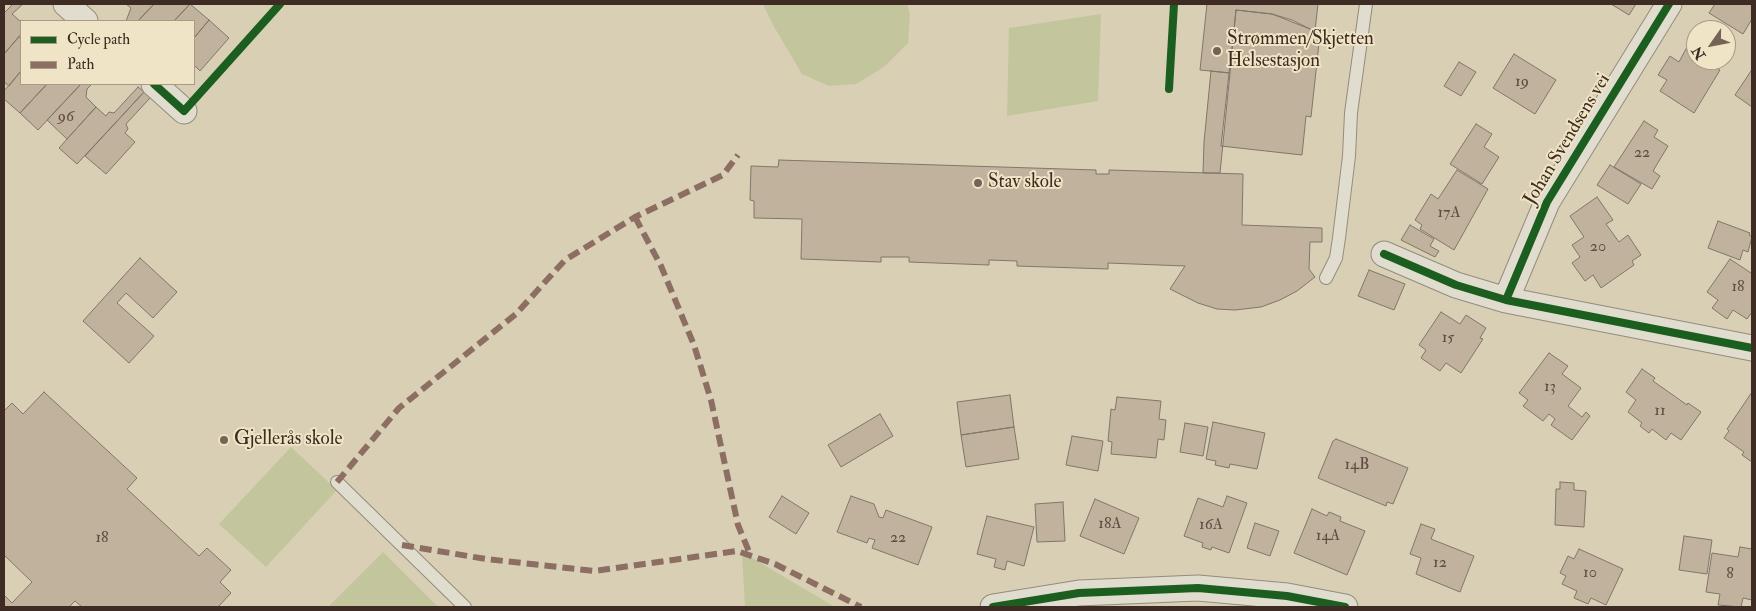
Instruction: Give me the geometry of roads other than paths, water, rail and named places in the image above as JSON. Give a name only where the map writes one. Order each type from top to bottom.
[{"type":"street","points":[[66,4],[84,20]]},
{"type":"street","name":"Johan Svendsens vei","points":[[1506,300],[1547,202],[1669,4]]},
{"type":"street","points":[[155,85],[184,111]]},
{"type":"street","points":[[1384,254],[1456,285],[1506,300],[1752,348]]},
{"type":"street","points":[[993,607],[1079,593],[1198,588],[1287,596],[1345,607]]},
{"type":"lane","points":[[1326,278],[1336,258],[1339,238],[1349,156],[1351,113],[1366,4]]},
{"type":"lane","points":[[337,482],[465,607]]},
{"type":"place","name":"Strømmen/Skjetten Helsestasjon","points":[[1217,51]]},
{"type":"place","name":"Stav skole","points":[[978,183]]},
{"type":"place","name":"Gjellerås skole","points":[[224,440]]}]
